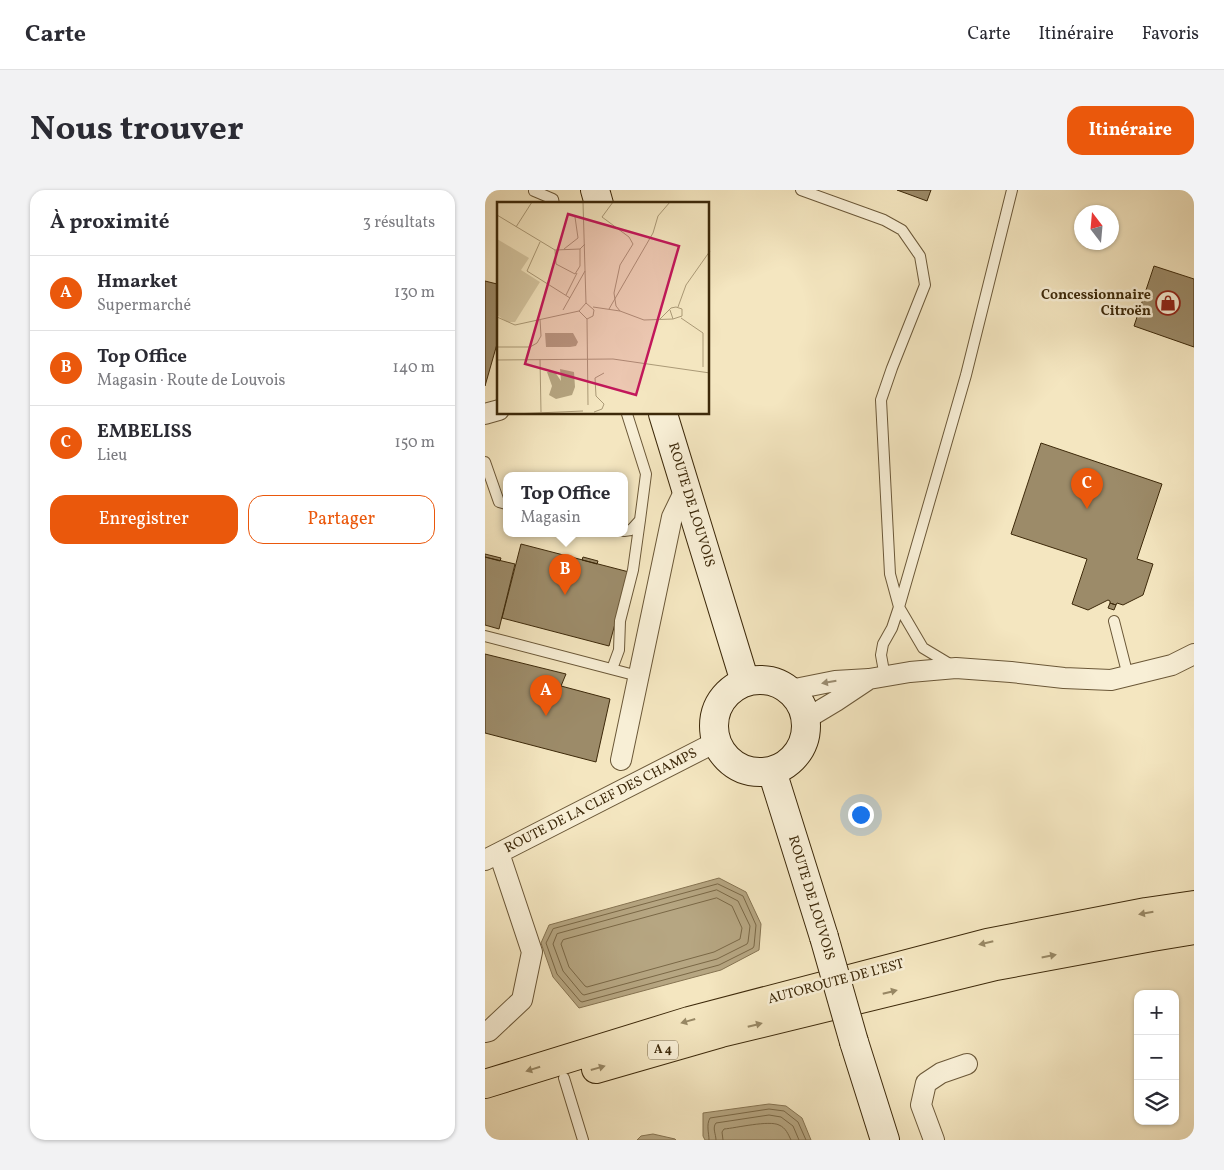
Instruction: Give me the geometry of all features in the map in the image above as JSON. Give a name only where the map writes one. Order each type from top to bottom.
[{"type":"highway","name":"AUTOROUTE DE L’EST","points":[[485,1084],[689,1021],[977,945],[1146,912],[1194,905]]},
{"type":"highway","name":"AUTOROUTE DE L’EST","points":[[485,1105],[564,1078],[721,1033],[987,968],[1152,936],[1194,930]]},
{"type":"main road","name":"ROUTE DE LOUVOIS","points":[[663,415],[745,682]]},
{"type":"main road","points":[[761,679],[776,682],[790,690],[798,698],[803,708],[807,729],[803,745],[795,756],[785,766],[772,771],[758,772],[745,770],[733,764],[723,754],[716,742],[715,713],[722,700],[732,689],[745,682],[761,679]]},
{"type":"main road","name":"ROUTE DE LOUVOIS","points":[[772,771],[885,1140]]},
{"type":"street","points":[[621,760],[672,517],[686,488]]},
{"type":"street","points":[[790,690],[835,681],[877,678],[910,672],[956,668],[1064,678],[1111,680],[1172,666],[1194,654]]},
{"type":"street","points":[[806,719],[877,678]]},
{"type":"street","name":"ROUTE DE LA CLEF DES CHAMPS","points":[[492,857],[716,742]]},
{"type":"street","points":[[485,1032],[489,1031],[522,1000],[532,952],[492,857]]},
{"type":"street","points":[[934,1140],[921,1105],[926,1083],[941,1073],[967,1064]]},
{"type":"lane","points":[[801,190],[883,220],[902,230],[920,256],[925,284],[881,400],[890,574],[899,607],[923,648],[956,668]]},
{"type":"lane","points":[[877,678],[883,644],[892,628],[899,607],[966,375],[1012,190]]},
{"type":"lane","points":[[534,192],[553,199],[554,202]]},
{"type":"lane","points":[[612,669],[619,650],[620,621],[633,570],[646,474],[627,415]]},
{"type":"lane","points":[[485,462],[499,502],[503,503]]},
{"type":"lane","points":[[628,530],[631,530],[640,520]]},
{"type":"lane","points":[[1113,621],[1128,676]]},
{"type":"lane","points":[[485,636],[638,676]]},
{"type":"lane","points":[[564,1078],[583,1140]]},
{"type":"water","points":[[719,878],[746,892],[761,924],[759,950],[721,970],[579,1008],[553,977],[541,943],[549,925]]},
{"type":"water","points":[[769,1104],[786,1106],[802,1118],[811,1140],[705,1140],[703,1136],[703,1113]]},
{"type":"water","points":[[653,1134],[676,1140],[637,1140],[641,1136]]},
{"type":"building","points":[[897,190],[931,190],[927,201]]},
{"type":"building","name":"Concessionnaire Citroën","points":[[1154,266],[1194,279],[1194,347],[1134,326]]},
{"type":"building","points":[[485,281],[497,284],[497,344],[485,386]]},
{"type":"building","points":[[1041,443],[1162,484],[1137,559],[1153,564],[1143,595],[1123,605],[1110,603],[1108,600],[1088,610],[1072,604],[1087,559],[1011,534]]},
{"type":"building","points":[[521,544],[629,572],[609,646],[502,618]]},
{"type":"building","points":[[485,554],[501,558],[500,561],[485,557]]},
{"type":"building","points":[[485,557],[515,564],[499,629],[485,625]]},
{"type":"building","points":[[583,557],[598,561],[597,564],[582,560]]},
{"type":"building","points":[[1110,603],[1116,605],[1114,610],[1108,608]]},
{"type":"building","points":[[485,654],[566,674],[561,686],[610,699],[596,762],[485,733]]},
{"type":"place","name":"Concessionnaire Citroën","points":[[1168,303]]},
{"type":"place","name":"EMBELISS","points":[[1087,509]]},
{"type":"place","name":"Top Office","points":[[565,595]]},
{"type":"place","name":"Hmarket","points":[[546,716]]}]
